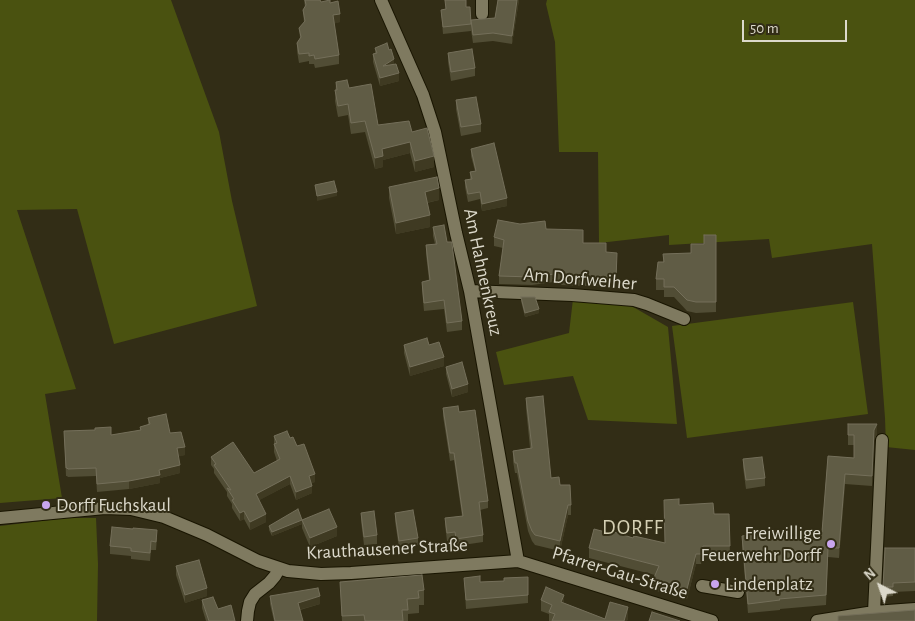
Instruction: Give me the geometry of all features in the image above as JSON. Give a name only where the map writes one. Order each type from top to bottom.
[{"type":"street","name":"Am Hahnenkreuz","points":[[381,0],[423,96],[435,132],[470,291],[518,561]]},
{"type":"street","points":[[482,0],[482,14]]},
{"type":"street","name":"Am Dorfweiher","points":[[470,291],[572,295],[634,300],[684,319]]},
{"type":"street","points":[[874,612],[882,440]]},
{"type":"street","name":"Krauthausener Straße","points":[[0,518],[106,508],[131,509],[164,517],[279,569],[321,574],[518,561]]},
{"type":"street","name":"Pfarrer-Gau-Straße","points":[[518,561],[712,621]]},
{"type":"street","points":[[247,621],[250,602],[255,594],[276,576],[279,569]]},
{"type":"street","points":[[702,586],[738,592]]},
{"type":"street","points":[[817,621],[874,612],[915,609]]},
{"type":"green space","points":[[0,0],[171,0],[219,132],[232,201],[257,306],[114,344],[77,209],[17,210],[76,389],[45,394],[62,498],[0,503]]},
{"type":"green space","points":[[547,0],[915,0],[915,450],[886,447],[872,244],[772,258],[769,239],[669,245],[669,235],[599,243],[598,152],[559,152],[555,42],[546,4]]},
{"type":"green space","points":[[573,299],[628,304],[668,327],[677,424],[588,420],[573,376],[504,385],[496,352],[569,333]]},
{"type":"green space","points":[[853,302],[868,414],[687,438],[672,326]]},
{"type":"green space","points":[[66,518],[96,518],[98,564],[97,621],[0,621],[0,526]]},
{"type":"building","points":[[305,0],[320,0],[321,2],[330,0],[330,3],[338,1],[340,14],[333,15],[339,55],[315,59],[314,55],[309,56],[309,53],[299,54],[297,43],[301,37],[299,28],[305,21],[303,10],[306,5]]},
{"type":"building","points":[[445,0],[466,0],[466,7],[470,7],[471,24],[443,27],[441,10],[446,9]]},
{"type":"building","points":[[498,0],[517,0],[512,36],[493,33],[473,35],[471,20],[495,18]]},
{"type":"building","points":[[387,43],[394,59],[383,66],[396,64],[399,73],[380,78],[373,54],[377,53],[375,48]]},
{"type":"building","points":[[472,49],[475,68],[451,72],[448,53]]},
{"type":"building","points":[[347,80],[349,88],[371,84],[378,125],[409,121],[412,132],[427,128],[434,156],[415,161],[410,142],[382,149],[383,156],[375,158],[365,121],[351,123],[348,104],[338,106],[335,90],[337,90],[336,82]]},
{"type":"building","points":[[476,97],[481,124],[461,127],[456,100]]},
{"type":"building","points":[[494,143],[507,198],[482,204],[480,192],[468,194],[465,180],[472,179],[470,172],[476,171],[471,149]]},
{"type":"building","points":[[437,177],[439,188],[425,192],[430,215],[396,223],[389,187]]},
{"type":"building","points":[[334,181],[337,192],[317,196],[315,185]]},
{"type":"building","points":[[498,220],[520,224],[545,221],[546,229],[583,230],[583,243],[606,243],[606,252],[617,253],[616,279],[561,277],[562,273],[532,277],[499,276],[504,240],[494,237]]},
{"type":"building","points":[[444,225],[447,242],[452,242],[462,321],[447,323],[444,300],[424,303],[422,282],[430,280],[426,245],[437,244],[433,227]]},
{"type":"building","points":[[704,235],[716,235],[716,302],[687,300],[674,287],[664,287],[664,279],[656,279],[658,262],[664,262],[663,254],[691,253],[691,244],[704,244]]},
{"type":"building","points":[[521,297],[535,297],[539,309],[525,313]]},
{"type":"building","points":[[427,338],[429,345],[439,342],[444,357],[410,367],[404,345]]},
{"type":"building","points":[[462,362],[468,384],[452,389],[446,367]]},
{"type":"building","points":[[543,396],[551,478],[559,477],[560,485],[570,485],[571,505],[568,505],[560,541],[535,535],[532,531],[528,521],[513,451],[532,448],[526,398]]},
{"type":"building","points":[[458,406],[459,412],[475,410],[488,501],[479,502],[483,535],[456,539],[455,532],[447,533],[445,518],[463,516],[454,453],[450,453],[443,408]]},
{"type":"building","points":[[166,414],[170,433],[181,432],[185,447],[177,448],[180,465],[159,470],[160,475],[129,481],[97,484],[96,468],[66,468],[64,431],[95,430],[95,428],[111,427],[111,435],[141,430],[140,427],[150,424],[148,418]]},
{"type":"building","points":[[848,424],[877,424],[874,430],[872,476],[845,474],[839,548],[828,548],[826,595],[748,604],[742,536],[757,534],[757,536],[797,535],[797,532],[822,532],[828,456],[854,458],[854,435],[848,435]]},
{"type":"building","points":[[287,431],[290,438],[293,437],[297,446],[304,444],[315,474],[309,476],[312,486],[296,492],[290,476],[256,494],[266,514],[250,522],[244,511],[240,513],[232,500],[234,499],[227,488],[231,490],[214,465],[216,464],[211,457],[233,442],[254,473],[280,459],[274,444],[277,443],[274,436]]},
{"type":"building","points":[[762,457],[765,478],[746,480],[743,459]]},
{"type":"building","points":[[679,499],[679,505],[713,503],[714,514],[729,514],[730,546],[703,546],[701,554],[696,554],[687,589],[653,580],[659,566],[589,548],[594,529],[665,543],[664,500]]},
{"type":"building","points":[[298,509],[302,520],[272,532],[269,526]]},
{"type":"building","points":[[329,509],[337,527],[310,538],[302,520]]},
{"type":"building","points":[[413,510],[418,538],[399,541],[395,513]]},
{"type":"building","points":[[374,511],[377,535],[364,537],[361,513]]},
{"type":"building","points":[[112,527],[157,530],[156,542],[151,541],[150,553],[131,551],[131,548],[110,546]]},
{"type":"building","points":[[885,548],[915,548],[915,582],[893,583],[893,587],[883,587]]},
{"type":"building","points":[[199,560],[207,588],[185,595],[176,566]]},
{"type":"building","points":[[422,575],[424,590],[418,591],[419,598],[407,599],[408,610],[402,610],[403,621],[365,621],[364,615],[342,616],[340,582]]},
{"type":"building","points":[[480,576],[480,582],[528,577],[528,595],[466,600],[464,578]]},
{"type":"building","points":[[546,587],[564,595],[561,602],[605,619],[610,602],[628,607],[624,621],[552,621],[555,614],[549,612],[552,605],[541,600]]},
{"type":"building","points":[[318,588],[320,596],[298,603],[303,621],[275,621],[270,596]]},
{"type":"building","points":[[213,597],[218,609],[231,605],[235,621],[209,621],[202,600]]},
{"type":"building","points":[[915,610],[915,621],[838,621],[838,616]]},
{"type":"building","points":[[652,612],[680,621],[649,621]]},
{"type":"place","name":"Dorff Fuchskaul","points":[[46,505]]},
{"type":"place","name":"Freiwillige Feuerwehr Dorff","points":[[831,544]]},
{"type":"place","name":"Lindenplatz","points":[[715,584]]},
{"type":"district","name":"DORFF","points":[[633,528]]}]
